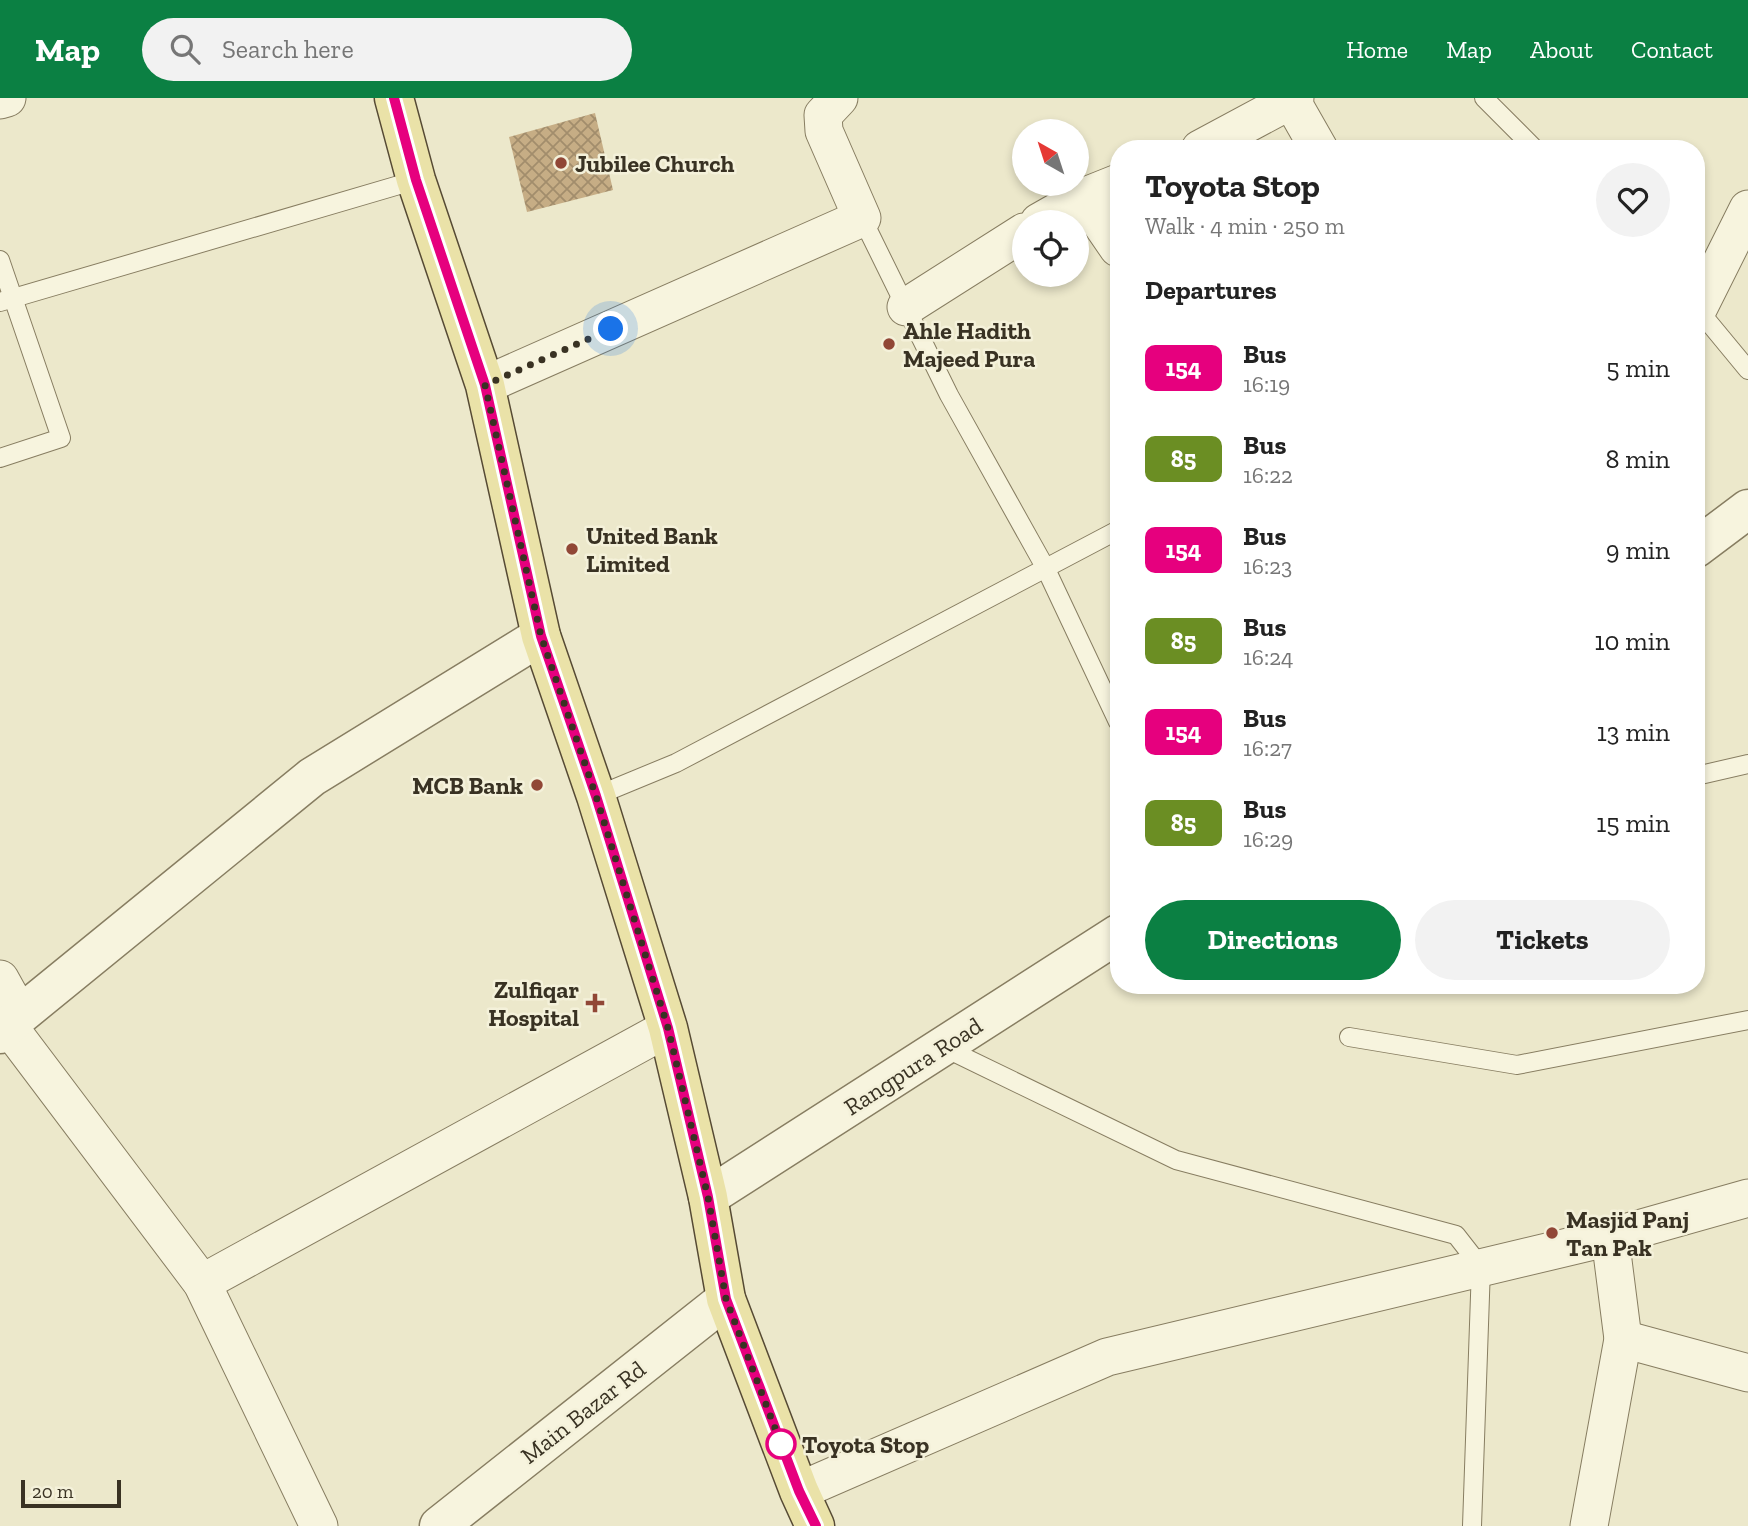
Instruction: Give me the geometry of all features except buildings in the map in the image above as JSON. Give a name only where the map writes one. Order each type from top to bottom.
[{"type":"main road","points":[[394,98],[416,180],[485,385],[541,636],[596,796],[668,1028],[708,1197],[726,1299],[805,1514]]},
{"type":"street","points":[[0,100],[7,98]]},
{"type":"street","points":[[485,385],[862,218],[824,131],[823,115],[838,98]]},
{"type":"street","points":[[1217,140],[1292,99],[1313,140]]},
{"type":"street","points":[[1060,210],[1083,197],[1110,187]]},
{"type":"street","points":[[1083,197],[1110,236]]},
{"type":"street","points":[[1705,292],[1748,209]]},
{"type":"street","points":[[906,307],[1012,240]]},
{"type":"street","points":[[1705,541],[1748,509]]},
{"type":"street","points":[[10,1025],[312,777],[541,636]]},
{"type":"street","name":"Rangpura Road","points":[[708,1197],[1110,939]]},
{"type":"street","points":[[0,979],[10,1025],[202,1283],[318,1526]]},
{"type":"street","points":[[202,1283],[668,1028]]},
{"type":"street","points":[[805,1514],[1107,1357],[1610,1237],[1748,1198]]},
{"type":"street","points":[[1589,1526],[1623,1339],[1610,1237]]},
{"type":"street","name":"Main Bazar Rd","points":[[439,1526],[726,1299]]},
{"type":"street","points":[[1623,1339],[1748,1373]]},
{"type":"lane","points":[[1484,98],[1526,140]]},
{"type":"lane","points":[[6,300],[416,180]]},
{"type":"lane","points":[[862,218],[949,395],[1045,567],[1110,705]]},
{"type":"lane","points":[[0,260],[6,300],[61,438],[0,457]]},
{"type":"lane","points":[[1705,318],[1748,370]]},
{"type":"lane","points":[[596,796],[676,763],[1110,534]]},
{"type":"lane","points":[[1705,774],[1748,764]]},
{"type":"lane","points":[[1349,1037],[1517,1065],[1748,1020]]},
{"type":"lane","points":[[943,1047],[1176,1160],[1456,1235],[1481,1267],[1472,1526]]},
{"type":"bus line","name":"154","points":[[394,98],[416,180],[485,385],[541,636],[596,796],[668,1028],[708,1197],[726,1299],[799,1491],[816,1526]]},
{"type":"place","name":"Jubilee Church","points":[[561,163]]},
{"type":"place","name":"Ahle Hadith Majeed Pura","points":[[889,344]]},
{"type":"place","name":"United Bank Limited","points":[[572,549]]},
{"type":"place","name":"MCB Bank","points":[[537,785]]},
{"type":"place","name":"Zulfiqar Hospital","points":[[595,1003]]},
{"type":"place","name":"Masjid Panj Tan Pak","points":[[1552,1233]]},
{"type":"place","name":"Toyota Stop","points":[[781,1444]]},
{"type":"route","points":[[611,329],[485,385],[541,636],[596,796],[668,1028],[708,1197],[726,1299],[781,1444]]}]
